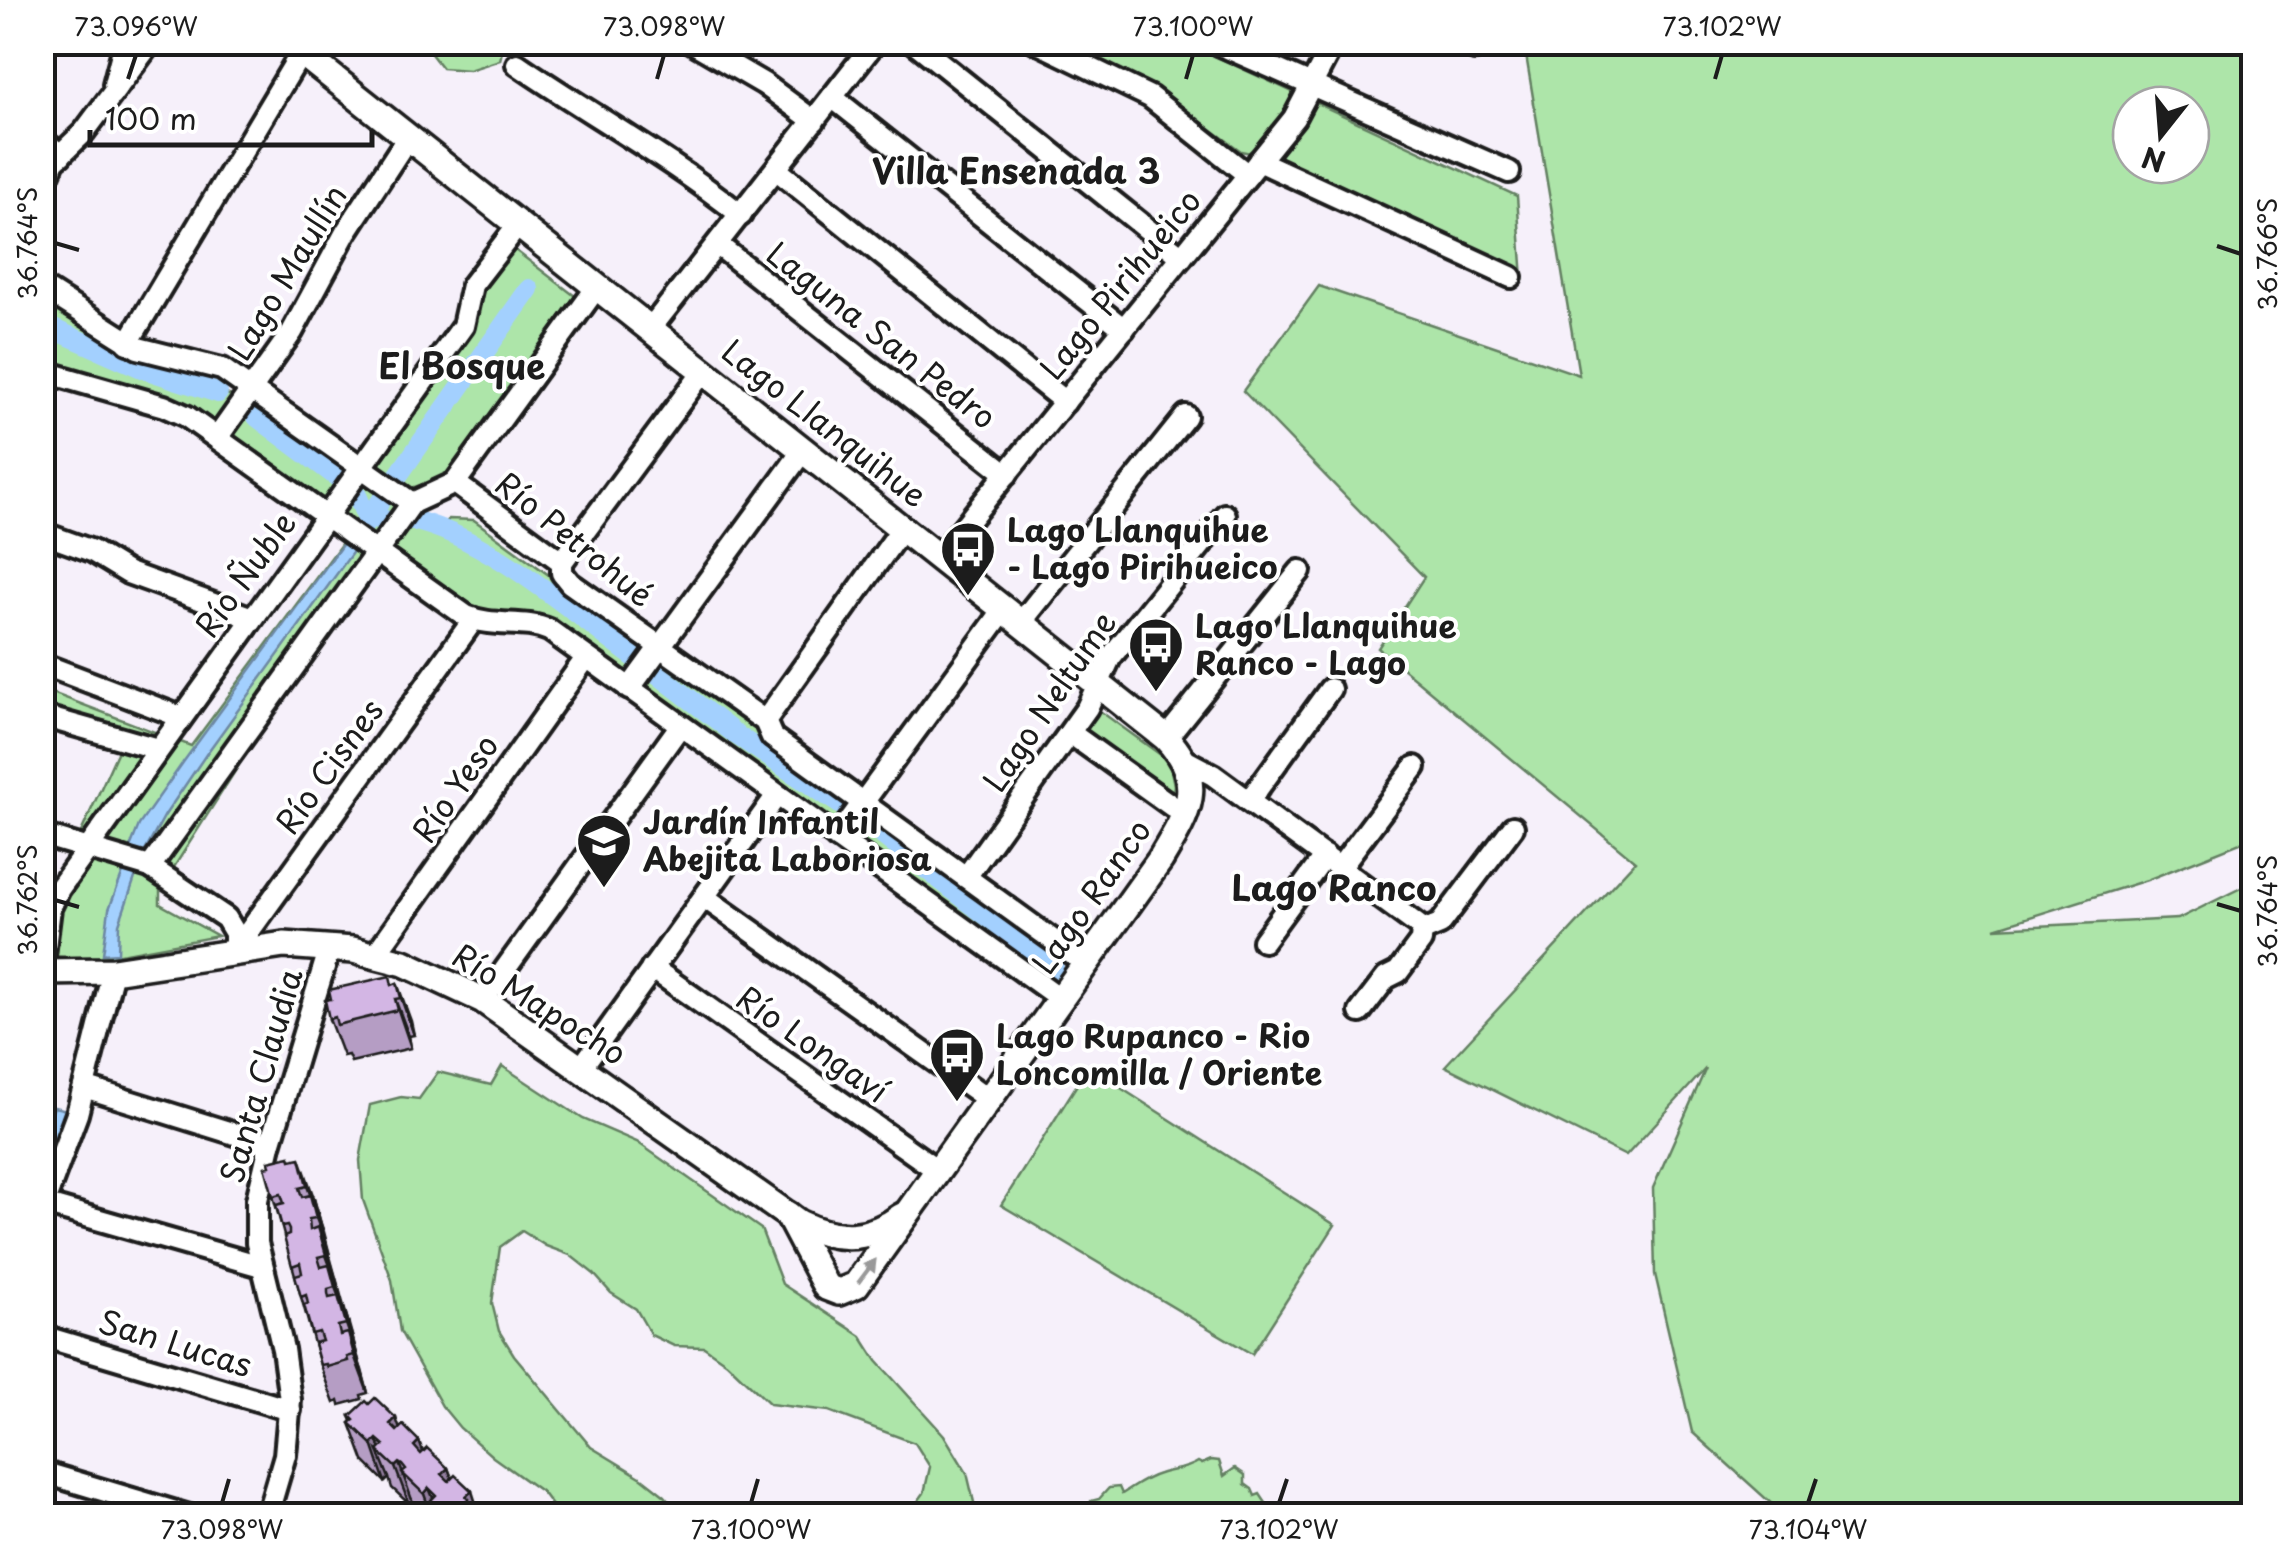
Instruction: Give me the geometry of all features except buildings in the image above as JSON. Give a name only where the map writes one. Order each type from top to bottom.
[{"type":"street","points":[[110,98],[125,42]]},
{"type":"street","points":[[42,188],[54,161],[84,132],[151,42]]},
{"type":"street","points":[[692,42],[764,84],[814,121]]},
{"type":"street","points":[[650,329],[874,42]]},
{"type":"street","points":[[914,42],[1182,256]]},
{"type":"street","points":[[1036,42],[1150,97],[1254,168],[1511,277]]},
{"type":"street","points":[[1214,42],[1508,172]]},
{"type":"street","name":"Lago Pirihueico","points":[[940,556],[1254,168],[1313,87],[1334,42]]},
{"type":"street","points":[[128,343],[294,48]]},
{"type":"street","name":"Lago Llanquihue","points":[[294,48],[1013,614],[1166,738],[1182,759],[1201,767],[1424,930]]},
{"type":"street","name":"Laguna San Pedro","points":[[517,64],[683,169],[741,215]]},
{"type":"street","points":[[832,97],[1124,329]]},
{"type":"street","name":"Lago Maullín","points":[[217,438],[305,311],[346,232],[408,137]]},
{"type":"street","points":[[42,140],[61,154]]},
{"type":"street","points":[[777,170],[1065,402]]},
{"type":"street","name":"Río Ñuble","points":[[42,971],[50,908],[88,848],[463,326],[472,285],[519,224]]},
{"type":"street","name":"Laguna San Pedro","points":[[718,245],[1007,474]]},
{"type":"street","points":[[42,287],[128,343],[162,356],[211,364],[412,503],[150,867]]},
{"type":"street","points":[[456,484],[597,287]]},
{"type":"street","points":[[562,562],[704,370]]},
{"type":"street","points":[[42,371],[186,416],[474,619],[543,627],[1061,998]]},
{"type":"street","points":[[837,838],[1013,614],[1186,416]]},
{"type":"street","points":[[629,689],[804,449]]},
{"type":"street","name":"Río Petrohué","points":[[412,503],[456,484],[562,562],[562,573],[570,582],[765,721],[772,738],[1086,964]]},
{"type":"street","name":"Lago Neltume","points":[[966,877],[1092,700],[1110,658],[1224,515]]},
{"type":"street","points":[[765,721],[904,528]]},
{"type":"street","points":[[42,533],[92,550],[128,572],[252,618]]},
{"type":"street","points":[[1166,738],[1300,571]]},
{"type":"street","name":"Río Cisnes","points":[[235,951],[474,619]]},
{"type":"street","name":"Río Yeso","points":[[375,955],[586,658]]},
{"type":"street","points":[[42,664],[181,717]]},
{"type":"street","points":[[1249,801],[1330,690]]},
{"type":"street","points":[[42,716],[158,749]]},
{"type":"street","points":[[482,1000],[680,726]]},
{"type":"street","points":[[1070,733],[1186,816]]},
{"type":"street","name":"Lago Ranco","points":[[910,1206],[1160,860],[1186,816],[1190,786],[1182,759]]},
{"type":"street","points":[[1263,941],[1415,767]]},
{"type":"street","points":[[581,1068],[777,795]]},
{"type":"street","points":[[1360,1012],[1386,978],[1398,972],[1421,942],[1424,930],[1440,924],[1513,828]]},
{"type":"street","points":[[42,835],[150,867],[226,918],[236,934],[235,951]]},
{"type":"street","points":[[704,897],[988,1099]]},
{"type":"street","name":"Río Mapocho","points":[[42,971],[113,971],[284,945],[330,947],[375,955],[430,973],[482,1000],[788,1215],[825,1234],[852,1237],[890,1224],[910,1206]]},
{"type":"street","name":"Santa Claudia","points":[[267,1516],[285,1456],[290,1410],[286,1360],[256,1243],[257,1200],[330,947]]},
{"type":"street","name":"Río Longaví","points":[[652,968],[937,1170]]},
{"type":"street","points":[[113,971],[84,1088],[43,1206],[260,1266]]},
{"type":"street","points":[[84,1088],[270,1145]]},
{"type":"street","name":"Río Mapocho","points":[[788,1215],[821,1282],[840,1292],[856,1285],[910,1206]]},
{"type":"street","name":"San Lucas","points":[[42,1336],[290,1410]]},
{"type":"street","points":[[42,1472],[189,1516]]},
{"type":"green space","points":[[413,43],[504,43],[500,60],[469,70],[442,68],[428,50]]},
{"type":"green space","points":[[1056,43],[1187,43],[1517,196],[1523,279],[1279,159],[1241,151],[1152,86]]},
{"type":"green space","points":[[1524,43],[2253,43],[2253,838],[2147,880],[1995,928],[2178,919],[2253,882],[2253,1515],[1784,1515],[1692,1432],[1655,1274],[1653,1188],[1706,1068],[1626,1156],[1445,1066],[1635,861],[1378,648],[1424,577],[1243,391],[1319,286],[1579,375]]},
{"type":"green space","points":[[511,247],[575,296],[446,476],[409,489],[379,470],[380,457],[475,318],[489,274]]},
{"type":"green space","points":[[43,301],[143,365],[258,405],[438,532],[449,519],[474,520],[1057,949],[1038,974],[544,621],[472,608],[397,554],[376,550],[160,889],[160,904],[218,936],[94,959],[49,956],[75,846],[120,746],[43,724],[42,689],[191,746],[356,524],[251,448],[175,412],[43,381]]},
{"type":"green space","points":[[1093,706],[1169,761],[1174,785],[1172,800],[1080,734]]},
{"type":"green space","points":[[502,1066],[583,1119],[637,1142],[761,1229],[782,1284],[861,1336],[877,1361],[944,1435],[967,1473],[977,1515],[908,1515],[924,1493],[930,1467],[915,1443],[829,1411],[770,1404],[704,1347],[674,1346],[651,1335],[636,1309],[611,1293],[594,1274],[570,1255],[522,1231],[500,1247],[492,1303],[499,1331],[514,1355],[591,1447],[642,1478],[665,1496],[680,1515],[559,1515],[542,1492],[460,1428],[442,1406],[400,1331],[392,1280],[363,1200],[360,1160],[370,1105],[401,1097],[419,1099],[438,1072],[491,1085]]},
{"type":"green space","points":[[1088,1067],[1335,1225],[1252,1354],[1001,1205]]},
{"type":"green space","points":[[1219,1461],[1224,1476],[1235,1468],[1245,1475],[1245,1484],[1255,1496],[1260,1494],[1274,1515],[1073,1515],[1076,1509],[1089,1509],[1091,1501],[1099,1499],[1109,1488],[1119,1487],[1122,1494],[1154,1476]]},
{"type":"water","points":[[347,538],[357,546],[207,753],[144,853],[129,850],[139,825]]},
{"type":"water","points":[[125,867],[137,872],[119,924],[118,953],[103,954],[109,909]]},
{"type":"water","points":[[54,1107],[71,1111],[42,1185],[42,1139]]},
{"type":"waterway","points":[[395,480],[529,289]]},
{"type":"waterway","points":[[42,324],[144,369],[218,393]]},
{"type":"waterway","points":[[257,417],[337,477]]},
{"type":"waterway","points":[[356,493],[367,519],[386,520]]},
{"type":"waterway","points":[[362,528],[385,495]]},
{"type":"waterway","points":[[411,520],[470,542],[500,559],[638,660]]},
{"type":"waterway","points":[[655,672],[738,736],[844,807]]},
{"type":"waterway","points":[[863,820],[1054,968]]},
{"type":"place","name":"Lago Llanquihue - Lago Pirihueico","points":[[968,598]]},
{"type":"place","name":"Lago Llanquihue Ranco - Lago","points":[[1156,694]]},
{"type":"place","name":"Jardín Infantil Abejita Laboriosa","points":[[604,890]]},
{"type":"place","name":"Lago Rupanco - Rio Loncomilla / Oriente","points":[[957,1104]]},
{"type":"district","name":"Villa Ensenada 3","points":[[1016,172]]},
{"type":"district","name":"El Bosque","points":[[462,367]]},
{"type":"district","name":"Lago Ranco","points":[[1334,889]]}]
